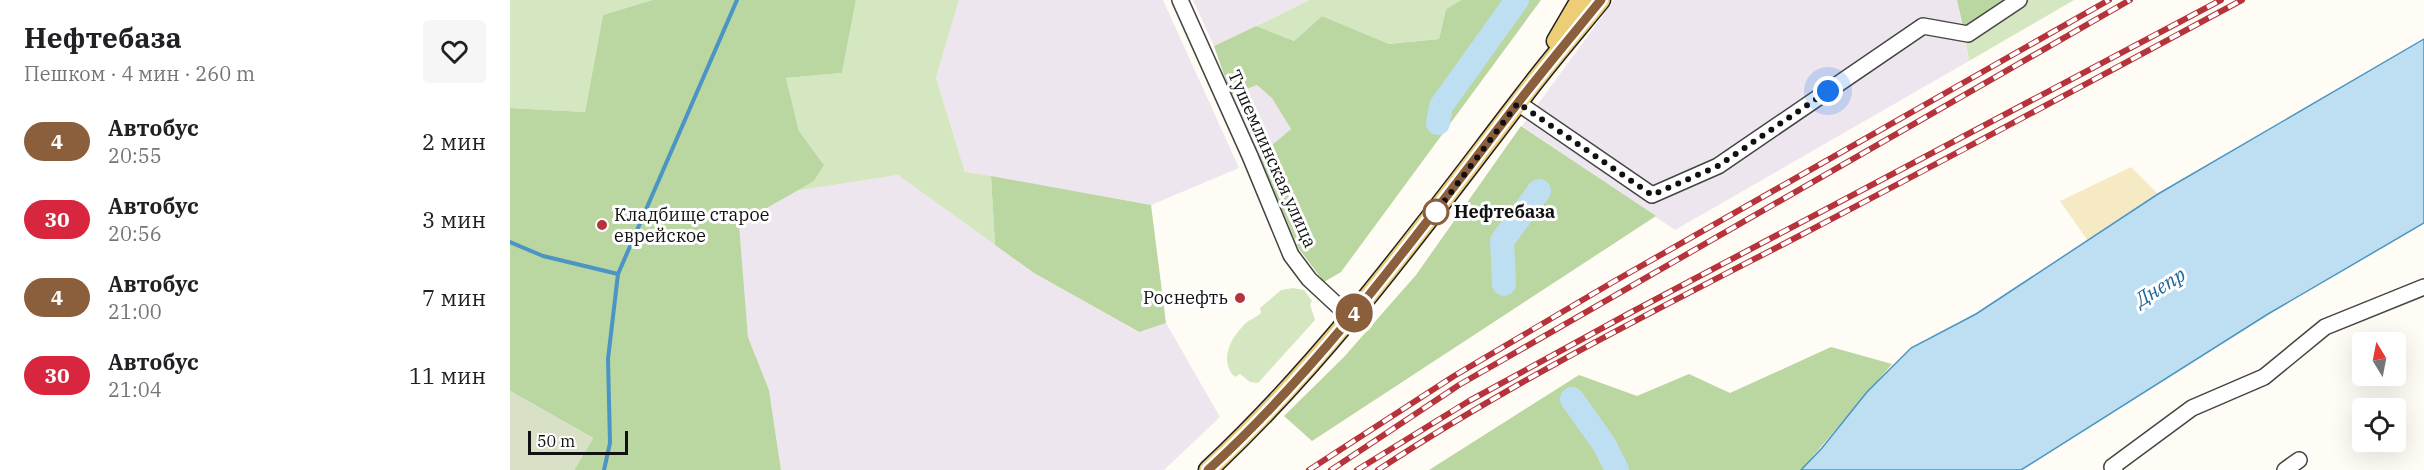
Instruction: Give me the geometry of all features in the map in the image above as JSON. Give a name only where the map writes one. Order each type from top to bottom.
[{"type":"main road","points":[[1521,99],[1580,0]]},
{"type":"main road","points":[[1208,470],[1262,416],[1351,318],[1601,0]]},
{"type":"street","name":"Тушемлинская улица","points":[[1180,0],[1250,156],[1291,255],[1309,279],[1351,318]]},
{"type":"street","points":[[1521,99],[1652,195],[1718,166],[1923,26],[1968,34],[2019,0]]},
{"type":"street","points":[[2115,470],[2112,467],[2192,408],[2264,377],[2325,327],[2424,287]]},
{"type":"street","points":[[2285,470],[2299,460]]},
{"type":"shaded area","points":[[959,0],[1163,0],[1239,168],[1151,205],[965,172],[936,78]]},
{"type":"shaded area","points":[[1193,0],[1309,0],[1214,46]]},
{"type":"shaded area","points":[[1614,0],[1957,0],[1969,61],[1675,230],[1522,126]]},
{"type":"shaded area","points":[[1257,85],[1272,97],[1291,129],[1259,156],[1231,95]]},
{"type":"shaded area","points":[[898,175],[1034,273],[1138,332],[1166,323],[1220,417],[1164,470],[781,470],[769,390],[748,337],[739,224],[795,191]]},
{"type":"green space","points":[[510,0],[652,0],[603,15],[585,112],[510,108]]},
{"type":"green space","points":[[652,0],[856,0],[842,73],[786,78],[799,131],[824,165],[814,181],[739,224],[748,337],[769,390],[781,470],[574,470],[593,438],[510,391],[510,108],[585,112],[603,15]]},
{"type":"green space","points":[[856,0],[959,0],[936,78],[965,172],[991,176],[995,245],[898,175],[795,191],[814,181],[824,165],[799,131],[786,78],[842,73]]},
{"type":"green space","points":[[1309,0],[1461,0],[1446,9],[1439,39],[1389,44],[1322,16],[1294,41],[1256,26]]},
{"type":"green space","points":[[1461,0],[1541,0],[1341,272],[1324,282],[1299,249],[1259,156],[1291,129],[1272,98],[1257,85],[1231,95],[1214,46],[1256,26],[1294,41],[1322,16],[1389,44],[1439,39],[1446,9]]},
{"type":"green space","points":[[1957,0],[2003,0],[1963,27]]},
{"type":"green space","points":[[2003,0],[2074,0],[1969,61],[1963,27]]},
{"type":"green space","points":[[1521,126],[1656,216],[1312,441],[1284,416],[1344,357],[1416,275]]},
{"type":"green space","points":[[991,176],[1151,205],[1166,323],[1139,332],[1034,273],[995,245]]},
{"type":"green space","points":[[1293,288],[1304,290],[1312,301],[1310,304],[1315,320],[1258,383],[1250,382],[1240,374],[1235,377],[1227,363],[1231,342],[1248,322],[1261,313],[1260,308],[1281,290]]},
{"type":"green space","points":[[1831,347],[1892,364],[1801,470],[1429,470],[1579,375],[1637,396],[1689,374],[1730,393]]},
{"type":"green space","points":[[510,391],[593,438],[574,470],[510,470]]},
{"type":"sand","points":[[2131,167],[2158,194],[2088,241],[2060,201]]},
{"type":"water","name":"Днепр","points":[[2424,39],[2424,223],[2268,314],[2021,470],[1801,470],[1822,448],[1867,392],[1911,348],[1976,314],[2158,194]]},
{"type":"waterway","points":[[604,470],[610,443],[608,359],[618,274],[737,0]]},
{"type":"waterway","points":[[1438,123],[1441,106],[1517,0]]},
{"type":"waterway","points":[[1504,284],[1502,241],[1539,191]]},
{"type":"waterway","points":[[510,242],[543,256],[618,274]]},
{"type":"waterway","points":[[1572,399],[1604,444],[1617,470]]},
{"type":"railway","points":[[1309,470],[1454,376],[1613,282],[2109,0]]},
{"type":"railway","points":[[1331,470],[1459,385],[2130,0]]},
{"type":"railway","points":[[1357,470],[1469,401],[1628,314],[2221,0]]},
{"type":"railway","points":[[1378,470],[1481,406],[1586,347],[1912,177],[2242,0]]},
{"type":"bus line","name":"4","points":[[1208,470],[1262,416],[1351,318],[1434,215],[1524,94],[1601,0]]},
{"type":"place","name":"Нефтебаза","points":[[1436,212]]},
{"type":"place","name":"Кладбище старое еврейское","points":[[602,225]]},
{"type":"place","name":"Роснефть","points":[[1240,298]]},
{"type":"route","points":[[1436,212],[1434,215],[1518,103],[1652,195],[1718,166],[1828,91]]}]
